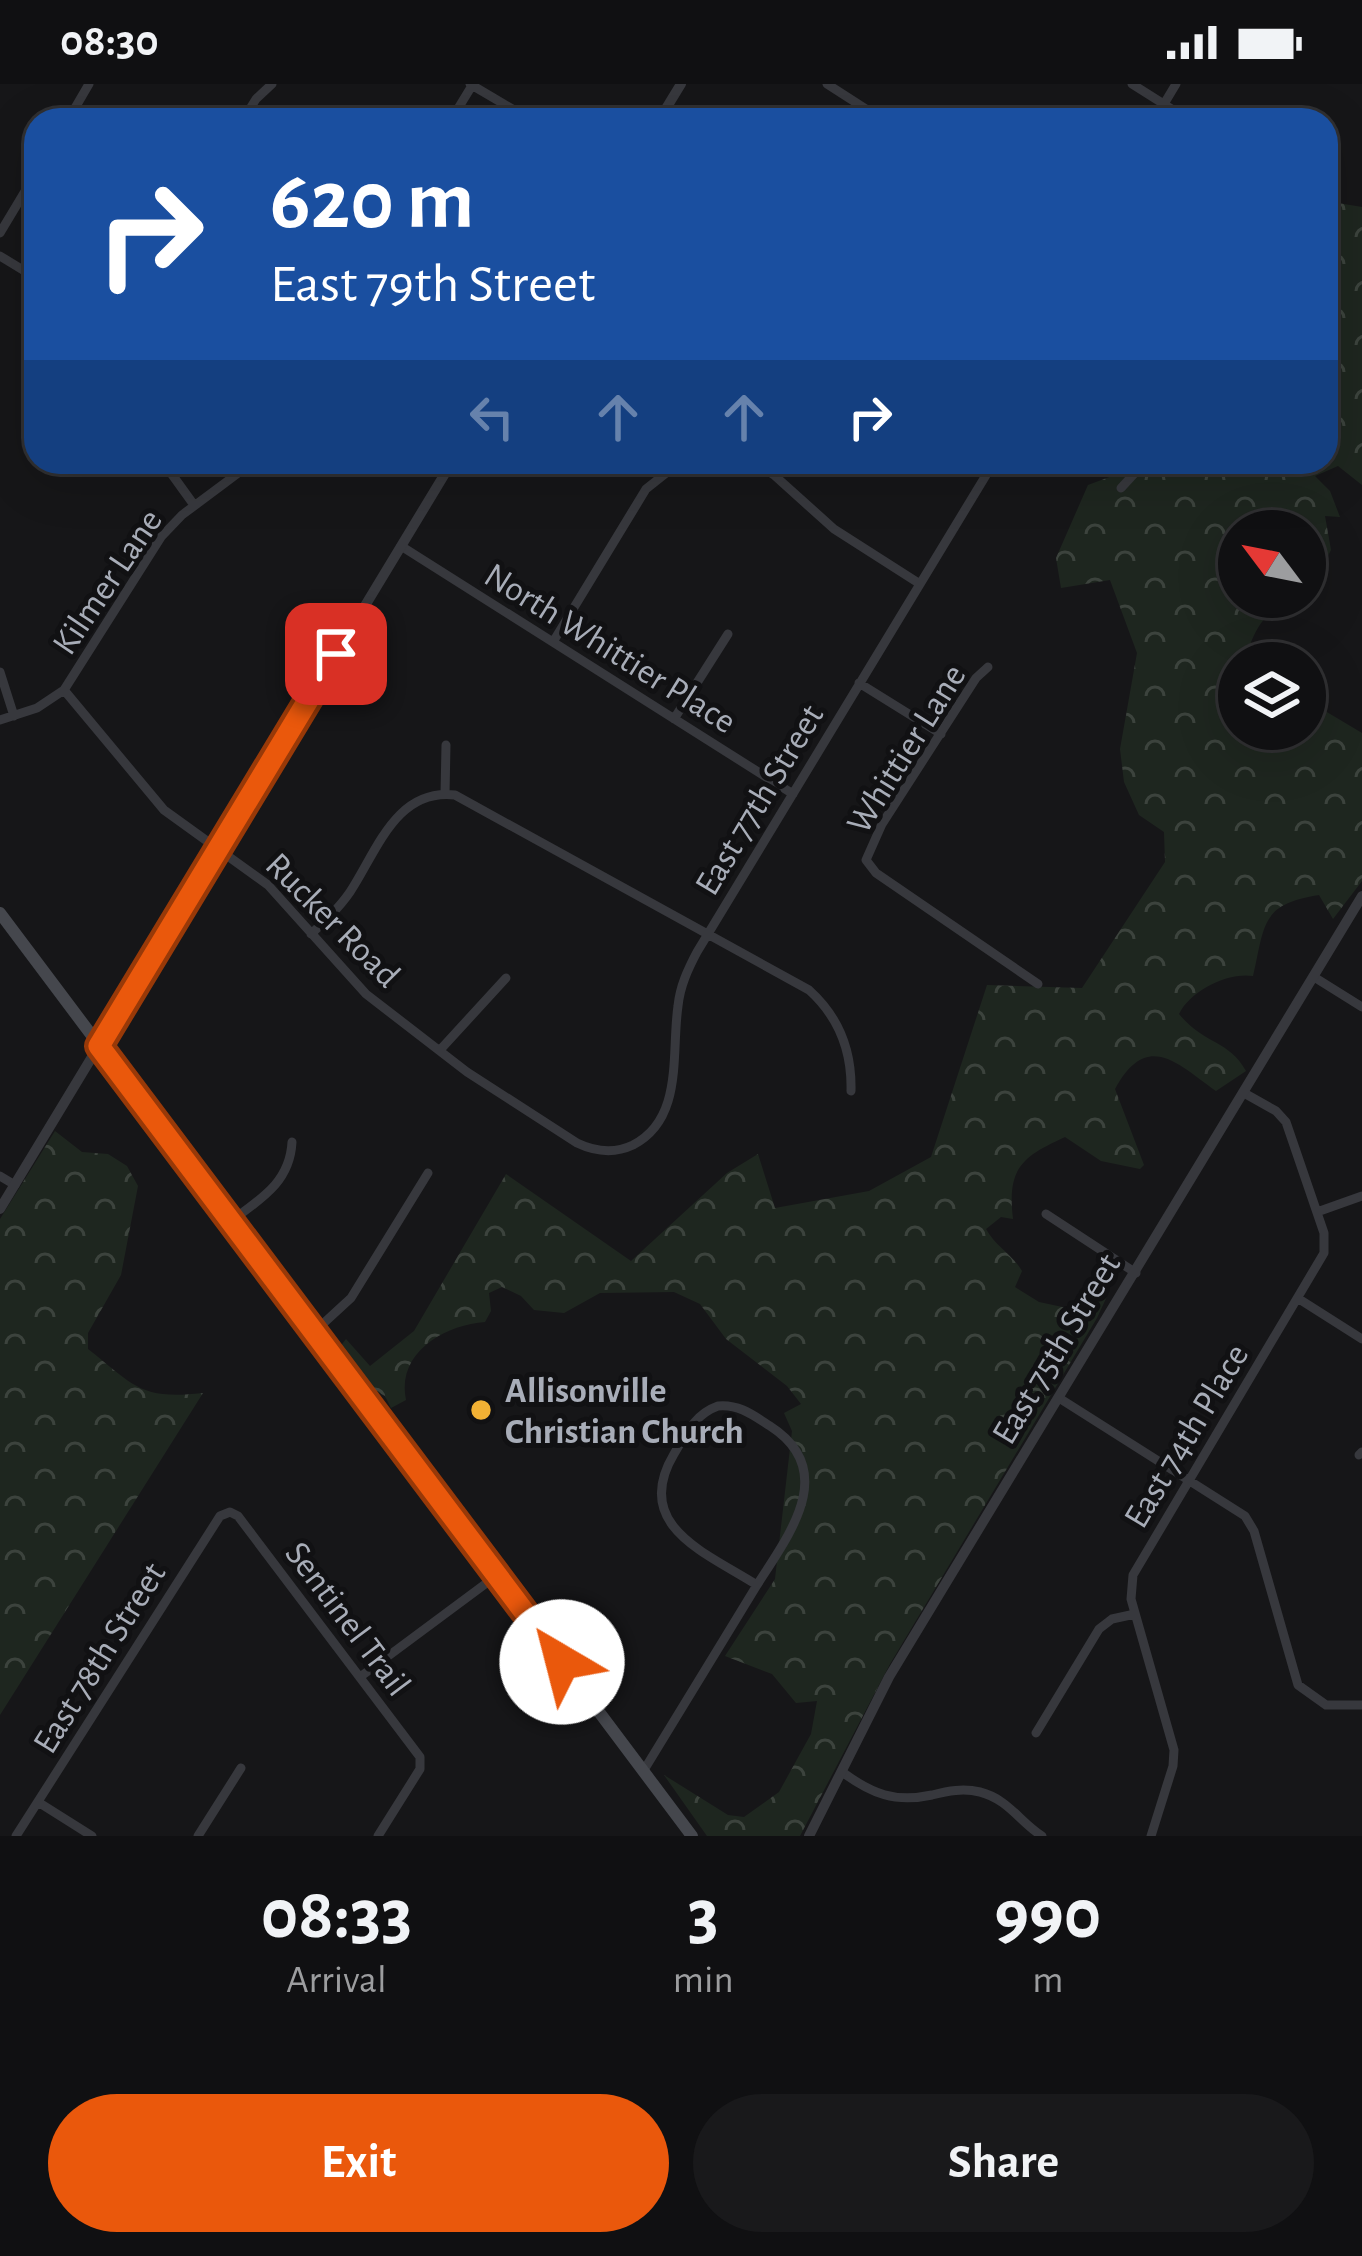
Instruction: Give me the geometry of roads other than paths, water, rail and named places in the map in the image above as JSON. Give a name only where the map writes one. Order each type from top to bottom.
[{"type":"main road","points":[[0,914],[692,1836]]},
{"type":"street","points":[[250,108],[272,84]]},
{"type":"street","points":[[472,84],[511,108]]},
{"type":"street","points":[[826,84],[864,108]]},
{"type":"street","points":[[1132,84],[1170,108]]},
{"type":"street","points":[[1164,104],[1176,84]]},
{"type":"street","points":[[0,232],[24,192]]},
{"type":"street","points":[[172,474],[194,505]]},
{"type":"street","name":"Kilmer Lane","points":[[0,720],[38,708],[64,690],[156,543],[194,505],[237,474]]},
{"type":"street","points":[[0,1209],[445,474]]},
{"type":"street","points":[[553,642],[646,489],[665,474]]},
{"type":"street","points":[[772,474],[834,530],[920,584]]},
{"type":"street","name":"East 77th Street","points":[[597,1150],[628,1147],[661,1118],[674,1080],[683,980],[987,474]]},
{"type":"street","points":[[1121,488],[1133,474]]},
{"type":"street","name":"North Whittier Place","points":[[401,546],[793,794]]},
{"type":"street","points":[[674,719],[728,634]]},
{"type":"street","name":"Whittier Lane","points":[[988,667],[978,675],[882,824],[866,860],[868,867],[1038,984]]},
{"type":"street","points":[[0,672],[14,716]]},
{"type":"street","points":[[860,683],[940,734]]},
{"type":"street","name":"Rucker Road","points":[[64,690],[164,810],[261,879],[366,994],[577,1143],[597,1150]]},
{"type":"street","points":[[445,794],[446,746]]},
{"type":"street","points":[[311,934],[346,897],[399,814],[421,798],[445,794],[465,799],[801,985],[820,1000],[844,1038],[851,1091]]},
{"type":"street","name":"East 75th Street","points":[[808,1836],[881,1690],[1362,896]]},
{"type":"street","points":[[1313,977],[1362,1007]]},
{"type":"street","points":[[440,1050],[506,978]]},
{"type":"street","name":"East 74th Place","points":[[1151,1836],[1174,1750],[1131,1599],[1132,1575],[1324,1253],[1324,1233],[1286,1122],[1244,1093]]},
{"type":"street","points":[[231,1221],[278,1184],[292,1142]]},
{"type":"street","points":[[314,1332],[351,1298],[428,1173]]},
{"type":"street","points":[[0,1177],[15,1185]]},
{"type":"street","points":[[1317,1212],[1362,1196]]},
{"type":"street","points":[[1046,1214],[1136,1273]]},
{"type":"street","points":[[1299,1299],[1362,1339]]},
{"type":"street","points":[[1059,1397],[1241,1511],[1250,1523],[1290,1668],[1300,1688],[1330,1706],[1362,1705]]},
{"type":"street","points":[[644,1770],[757,1585],[800,1514],[805,1492],[803,1471],[792,1445],[774,1428],[741,1408],[714,1407],[694,1421],[667,1467],[662,1504],[668,1521],[682,1537],[757,1585]]},
{"type":"street","name":"Sentinel Trail","points":[[229,1512],[238,1516],[421,1761],[378,1836]]},
{"type":"street","name":"East 78th Street","points":[[16,1836],[220,1516],[229,1512]]},
{"type":"street","points":[[360,1677],[496,1576]]},
{"type":"street","points":[[1036,1733],[1099,1629],[1112,1619],[1136,1613]]},
{"type":"street","points":[[197,1836],[241,1768]]},
{"type":"street","points":[[842,1772],[883,1796],[911,1799],[973,1790],[1017,1812],[1042,1836]]},
{"type":"street","points":[[38,1802],[92,1836]]},
{"type":"place","name":"Allisonville Christian Church","points":[[481,1410]]}]
